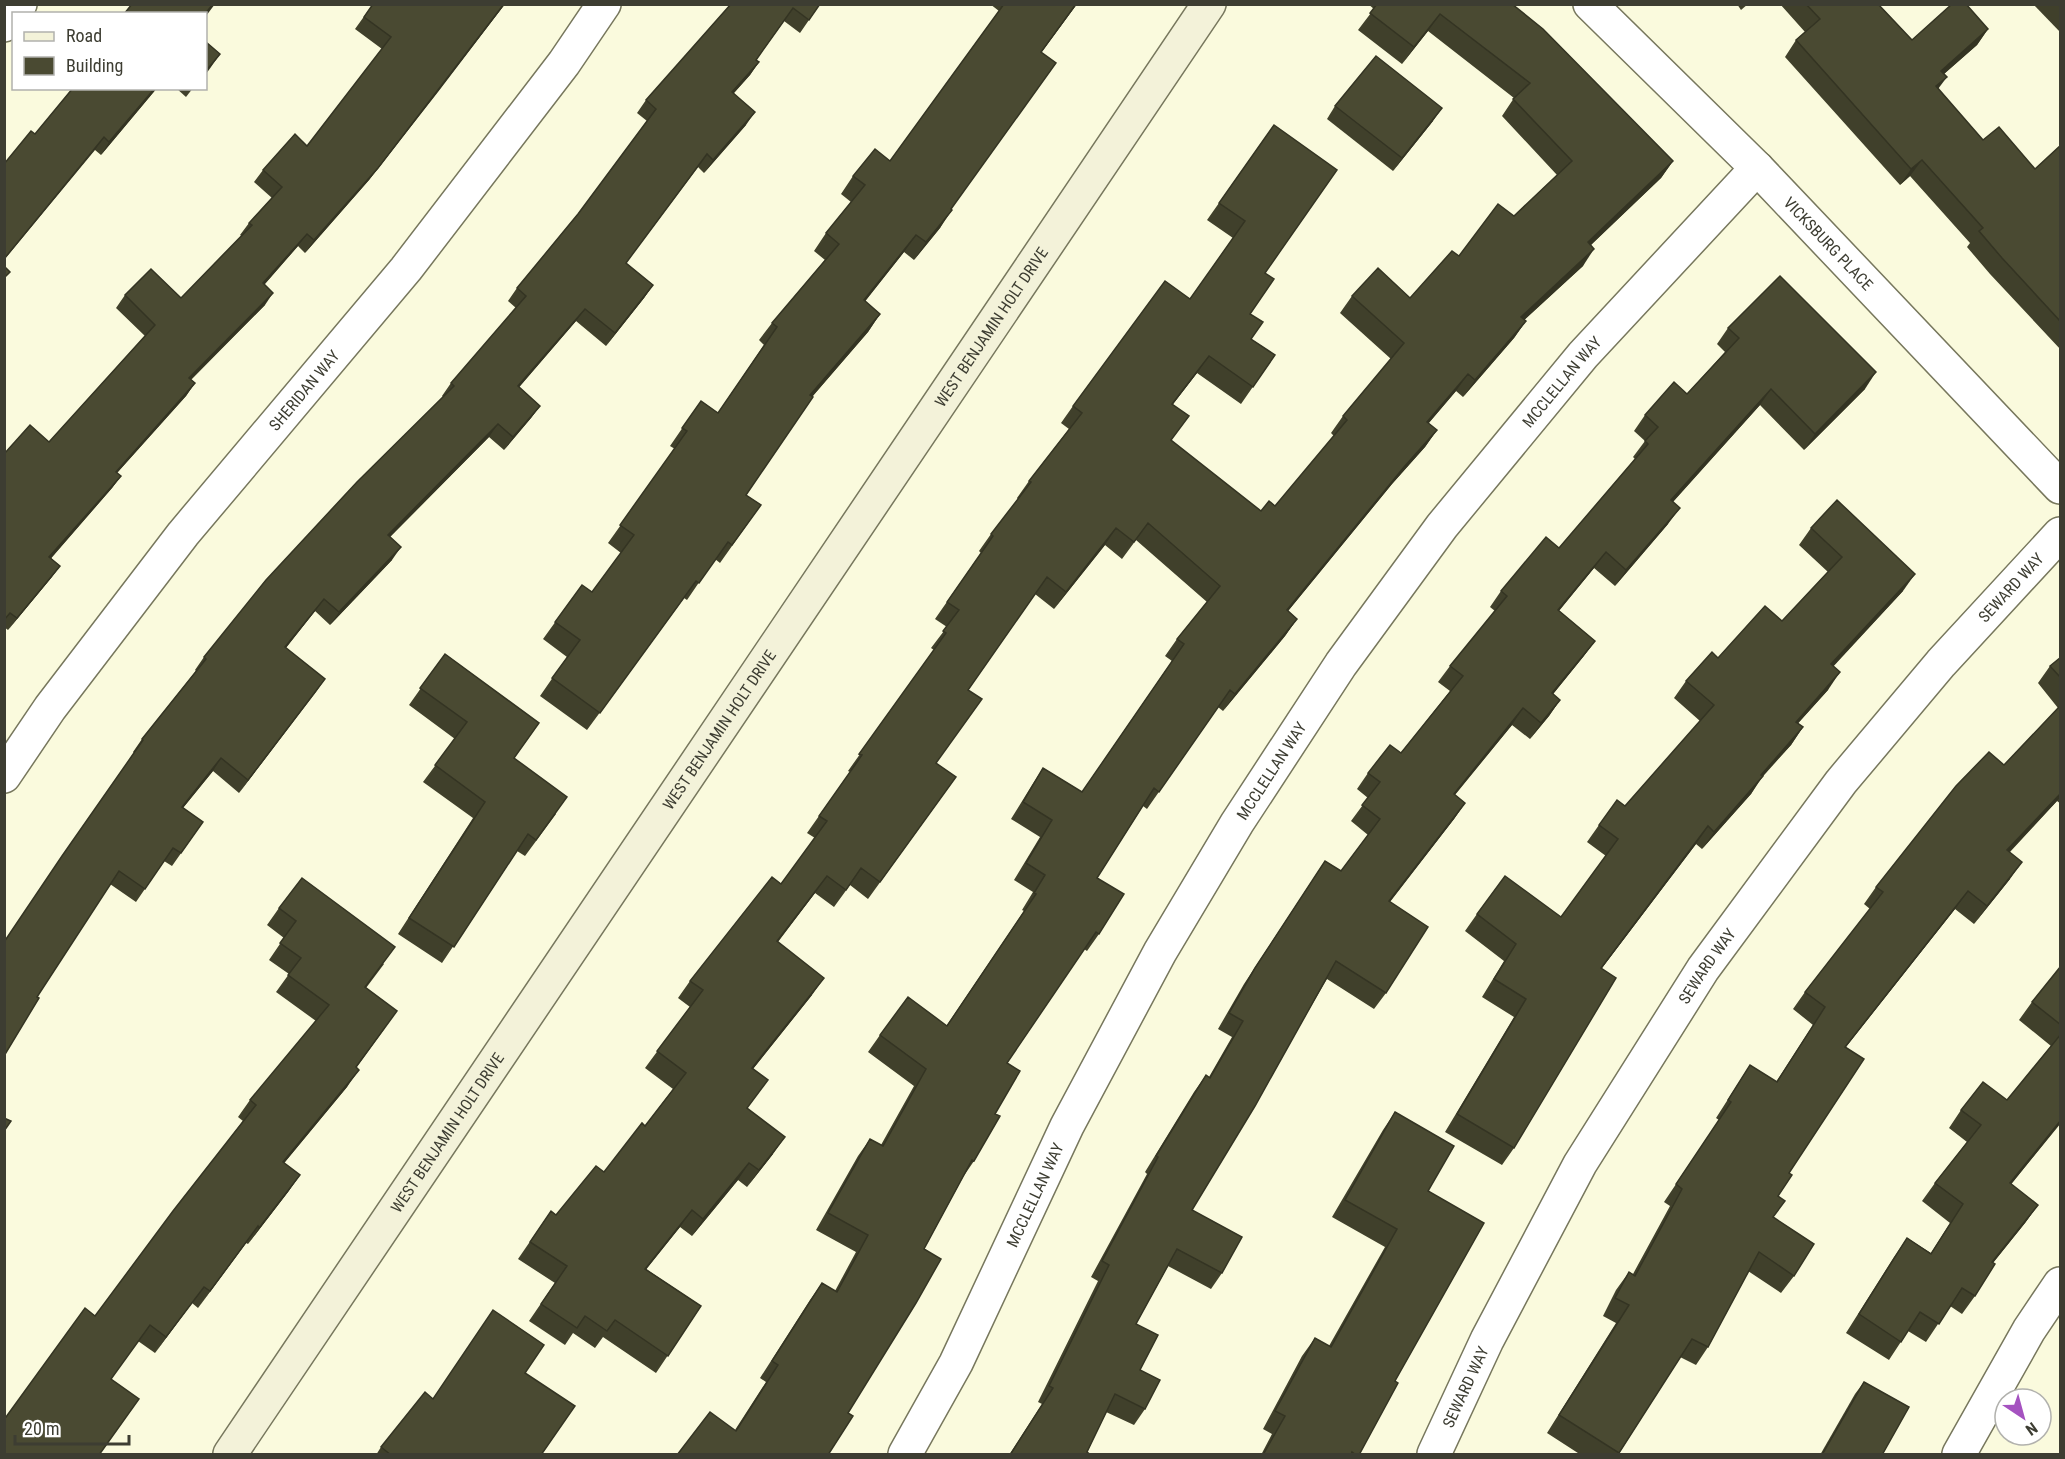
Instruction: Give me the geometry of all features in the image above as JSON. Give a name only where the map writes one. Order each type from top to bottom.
[{"type":"main road","name":"WEST BENJAMIN HOLT DRIVE","points":[[230,1455],[1209,4]]},
{"type":"street","name":"SHERIDAN WAY","points":[[4,776],[50,708],[183,534],[406,269],[564,63],[604,4]]},
{"type":"street","name":"VICKSBURG PLACE","points":[[1590,4],[1757,168],[2061,487]]},
{"type":"street","name":"MCCLELLAN WAY","points":[[905,1455],[956,1363],[1067,1126],[1160,952],[1238,822],[1335,674],[1443,526],[1583,355],[1757,168]]},
{"type":"street","name":"SEWARD WAY","points":[[1434,1455],[1487,1340],[1580,1164],[1703,969],[1840,782],[1941,663],[2061,534]]},
{"type":"street","points":[[1959,1455],[2030,1330],[2061,1284]]},
{"type":"building","points":[[132,4],[213,4],[207,12],[126,12]]},
{"type":"building","points":[[373,4],[504,4],[378,168],[314,240],[307,234],[263,283],[273,293],[189,378],[195,383],[116,472],[121,476],[49,557],[60,566],[17,618],[10,613],[4,620],[4,454],[30,425],[49,442],[155,325],[125,295],[151,269],[181,298],[252,225],[249,223],[282,187],[263,170],[295,134],[307,146],[391,37],[364,17]]},
{"type":"building","points":[[731,4],[820,4],[809,20],[793,8],[756,60],[759,62],[732,92],[755,112],[713,160],[707,154],[626,263],[653,285],[615,333],[585,309],[518,386],[540,406],[513,437],[498,424],[388,535],[401,547],[339,612],[324,599],[285,647],[325,679],[248,780],[221,758],[182,807],[203,822],[181,853],[173,848],[145,889],[119,871],[37,997],[39,998],[4,1056],[4,942],[142,739],[266,580],[357,482],[454,386],[451,383],[526,296],[517,288],[578,214],[656,109],[646,100]]},
{"type":"building","points":[[1004,4],[1076,4],[1041,52],[1056,63],[952,210],[926,242],[916,235],[864,300],[880,314],[810,395],[813,397],[746,495],[761,505],[732,545],[728,542],[699,583],[696,581],[600,713],[552,678],[580,640],[555,622],[582,585],[592,592],[634,535],[620,525],[687,431],[682,428],[701,401],[718,413],[777,327],[772,323],[839,244],[826,233],[865,185],[853,176],[875,149],[890,161]]},
{"type":"building","points":[[1377,4],[1512,4],[1543,29],[1673,161],[1588,242],[1594,249],[1521,317],[1526,321],[1475,380],[1468,374],[1427,422],[1437,430],[1287,610],[1297,619],[1235,694],[1230,690],[1159,792],[1154,788],[1097,878],[1124,894],[1099,934],[1096,932],[1007,1063],[1020,1071],[995,1114],[1000,1116],[974,1161],[972,1160],[924,1249],[941,1259],[848,1413],[853,1416],[828,1455],[677,1455],[710,1412],[736,1431],[778,1365],[772,1361],[822,1283],[837,1292],[868,1235],[828,1213],[870,1139],[883,1146],[926,1069],[880,1035],[908,997],[947,1026],[1036,894],[1034,893],[1045,875],[1026,863],[1052,820],[1023,802],[1043,768],[1082,792],[1184,644],[1177,639],[1220,586],[1148,523],[1134,542],[1116,528],[1066,592],[1047,577],[968,690],[982,699],[936,763],[956,777],[880,882],[861,868],[846,890],[827,876],[777,941],[824,978],[752,1068],[768,1080],[747,1108],[785,1137],[759,1170],[749,1163],[703,1219],[692,1210],[645,1269],[701,1306],[668,1356],[615,1320],[607,1331],[585,1316],[577,1328],[541,1304],[567,1266],[530,1242],[551,1211],[556,1215],[596,1166],[604,1172],[642,1123],[645,1126],[686,1073],[657,1051],[703,990],[690,981],[772,877],[781,884],[827,821],[819,816],[862,755],[859,754],[946,633],[943,631],[959,610],[947,602],[993,536],[991,534],[1082,413],[1073,406],[1165,281],[1190,299],[1245,221],[1219,203],[1274,125],[1337,170],[1265,273],[1274,279],[1250,314],[1263,322],[1251,339],[1275,355],[1253,387],[1209,356],[1172,404],[1189,416],[1171,440],[1261,511],[1269,501],[1275,506],[1347,420],[1343,416],[1404,343],[1352,296],[1378,268],[1410,298],[1452,251],[1459,256],[1498,204],[1514,216],[1572,161],[1513,99],[1530,83],[1440,14],[1414,47],[1370,13]]},
{"type":"building","points":[[1806,4],[1878,4],[1912,40],[1952,4],[1966,4],[1988,29],[1941,71],[1947,77],[1936,86],[1983,140],[1999,127],[2035,169],[2061,145],[2061,322],[2002,258],[1979,231],[1983,228],[1922,160],[1911,169],[1796,40],[1820,19]]},
{"type":"building","points":[[207,43],[220,54],[207,70]]},
{"type":"building","points":[[1376,56],[1442,108],[1402,158],[1335,106]]},
{"type":"building","points":[[71,90],[153,90],[109,142],[104,137],[4,259],[4,164],[31,131],[35,134]]},
{"type":"building","points":[[4,266],[10,272],[4,278]]},
{"type":"building","points":[[1780,276],[1876,372],[1815,434],[1771,389],[1671,500],[1680,508],[1626,570],[1606,552],[1558,610],[1595,641],[1552,693],[1560,700],[1541,723],[1523,708],[1454,794],[1465,803],[1389,901],[1428,927],[1386,993],[1336,961],[1255,1106],[1192,1210],[1242,1237],[1222,1273],[1177,1249],[1136,1324],[1158,1335],[1140,1370],[1160,1380],[1145,1409],[1115,1394],[1087,1452],[1091,1455],[1010,1455],[1053,1388],[1049,1386],[1109,1265],[1102,1261],[1158,1157],[1156,1156],[1206,1075],[1210,1078],[1243,1021],[1229,1013],[1255,968],[1325,861],[1341,871],[1380,819],[1362,805],[1380,782],[1368,773],[1390,745],[1401,753],[1463,676],[1450,666],[1507,596],[1501,591],[1546,537],[1559,548],[1648,444],[1645,441],[1658,427],[1645,415],[1674,382],[1687,394],[1739,338],[1728,328]]},
{"type":"building","points":[[1837,500],[1915,574],[1831,664],[1840,672],[1796,722],[1803,727],[1714,832],[1708,826],[1601,968],[1616,978],[1514,1148],[1457,1114],[1526,999],[1494,979],[1516,944],[1477,914],[1505,876],[1561,917],[1618,839],[1599,825],[1617,800],[1625,806],[1714,705],[1686,681],[1712,652],[1718,658],[1765,606],[1782,621],[1842,557],[1811,528]]},
{"type":"building","points":[[445,654],[539,723],[514,758],[567,797],[536,840],[528,834],[454,947],[409,918],[485,802],[435,765],[467,722],[420,688]]},
{"type":"building","points":[[2061,657],[2061,678],[2050,666]]},
{"type":"building","points":[[2061,705],[2061,793],[2007,850],[2022,862],[1987,906],[1968,891],[1845,1047],[1864,1059],[1789,1173],[1792,1175],[1778,1196],[1785,1201],[1773,1217],[1814,1244],[1794,1276],[1759,1252],[1708,1347],[1692,1339],[1619,1453],[1559,1415],[1629,1305],[1615,1298],[1629,1272],[1635,1276],[1682,1189],[1676,1184],[1731,1102],[1728,1100],[1750,1065],[1777,1082],[1825,1007],[1805,992],[1883,892],[1876,887],[1956,786],[1989,752],[2004,765]]},
{"type":"building","points":[[302,878],[395,947],[365,987],[397,1011],[356,1067],[359,1070],[283,1162],[300,1175],[259,1228],[258,1226],[210,1291],[204,1287],[166,1337],[150,1325],[111,1379],[139,1399],[99,1455],[4,1455],[4,1416],[6,1417],[85,1308],[95,1316],[256,1105],[250,1100],[329,1005],[288,975],[301,958],[280,943],[296,921],[279,908]]},
{"type":"building","points":[[2061,966],[2061,1025],[2032,1002]]},
{"type":"building","points":[[2061,1034],[2061,1120],[2010,1183],[2038,1205],[1992,1262],[1995,1264],[1975,1296],[1962,1288],[1939,1324],[1920,1312],[1901,1342],[1859,1314],[1907,1238],[1931,1254],[1963,1204],[1935,1183],[1981,1125],[1961,1110],[1983,1082],[2007,1100]]},
{"type":"building","points":[[1395,1112],[1454,1146],[1428,1191],[1484,1223],[1395,1381],[1398,1383],[1359,1455],[1352,1452],[1351,1455],[1263,1455],[1285,1416],[1275,1411],[1315,1338],[1331,1347],[1397,1229],[1345,1200]]},
{"type":"building","points":[[4,1118],[11,1121],[4,1131]]},
{"type":"building","points":[[493,1310],[544,1345],[525,1373],[575,1406],[541,1455],[391,1455],[381,1447],[425,1392],[433,1399]]},
{"type":"building","points":[[1864,1382],[1909,1407],[1882,1455],[1822,1455]]}]
